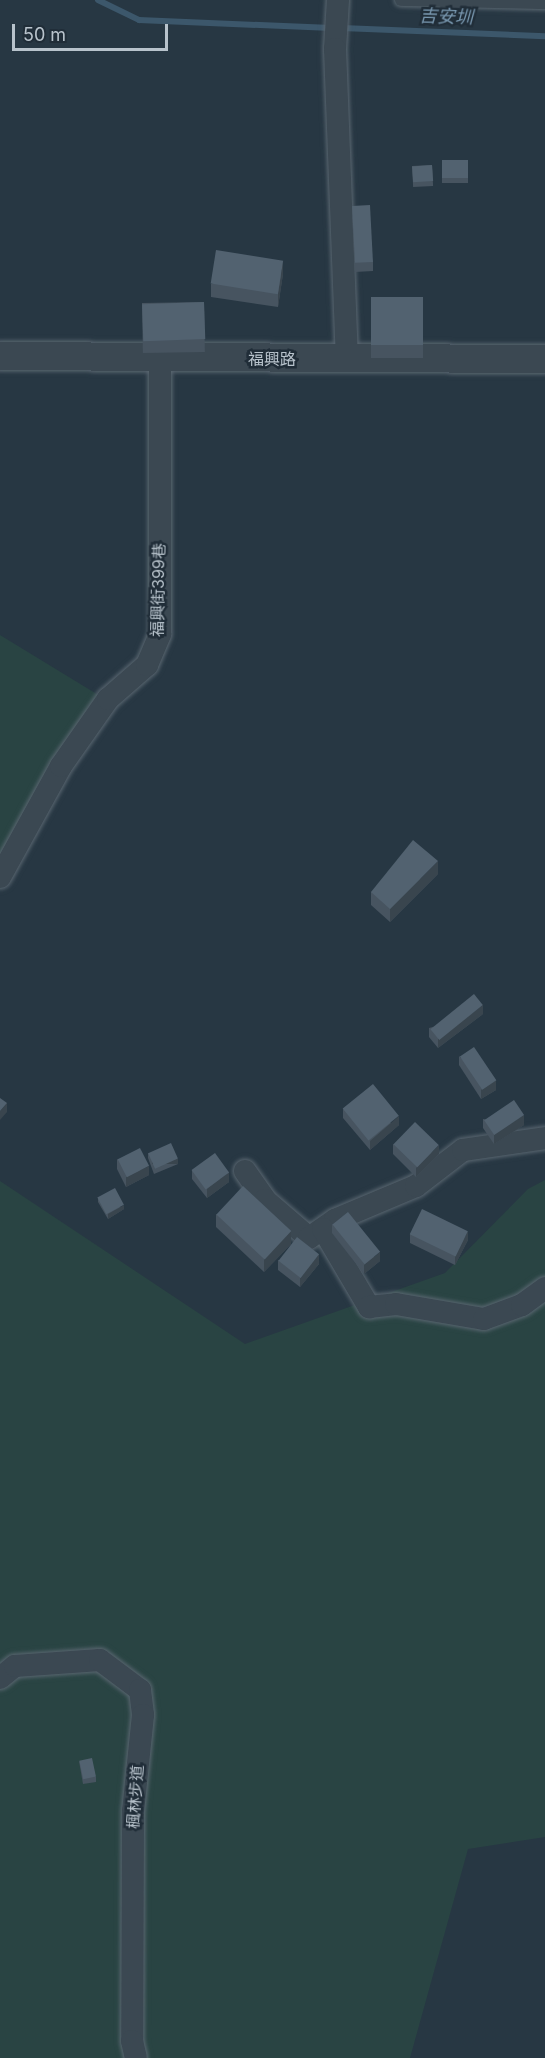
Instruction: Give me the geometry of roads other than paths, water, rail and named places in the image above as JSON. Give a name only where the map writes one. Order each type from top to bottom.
[{"type":"street","points":[[338,5],[335,49],[347,359]]},
{"type":"street","name":"福興路","points":[[0,356],[160,360],[545,359]]},
{"type":"street","name":"福興街399巷","points":[[0,877],[61,766],[108,699],[147,665],[160,634],[160,360]]},
{"type":"street","points":[[245,1171],[265,1200],[309,1238],[335,1220],[416,1186],[463,1150],[545,1138]]},
{"type":"street","points":[[323,1229],[369,1307],[396,1304],[484,1319],[522,1305],[545,1287]]},
{"type":"street","name":"楓林步道","points":[[0,1678],[15,1666],[100,1660],[140,1690],[143,1715],[133,1811],[132,2041],[136,2058]]},
{"type":"lane","points":[[402,0],[545,3]]},
{"type":"waterway","name":"吉安圳","points":[[98,0],[139,20],[332,28]]},
{"type":"waterway","name":"吉安圳","points":[[342,28],[545,36]]}]
